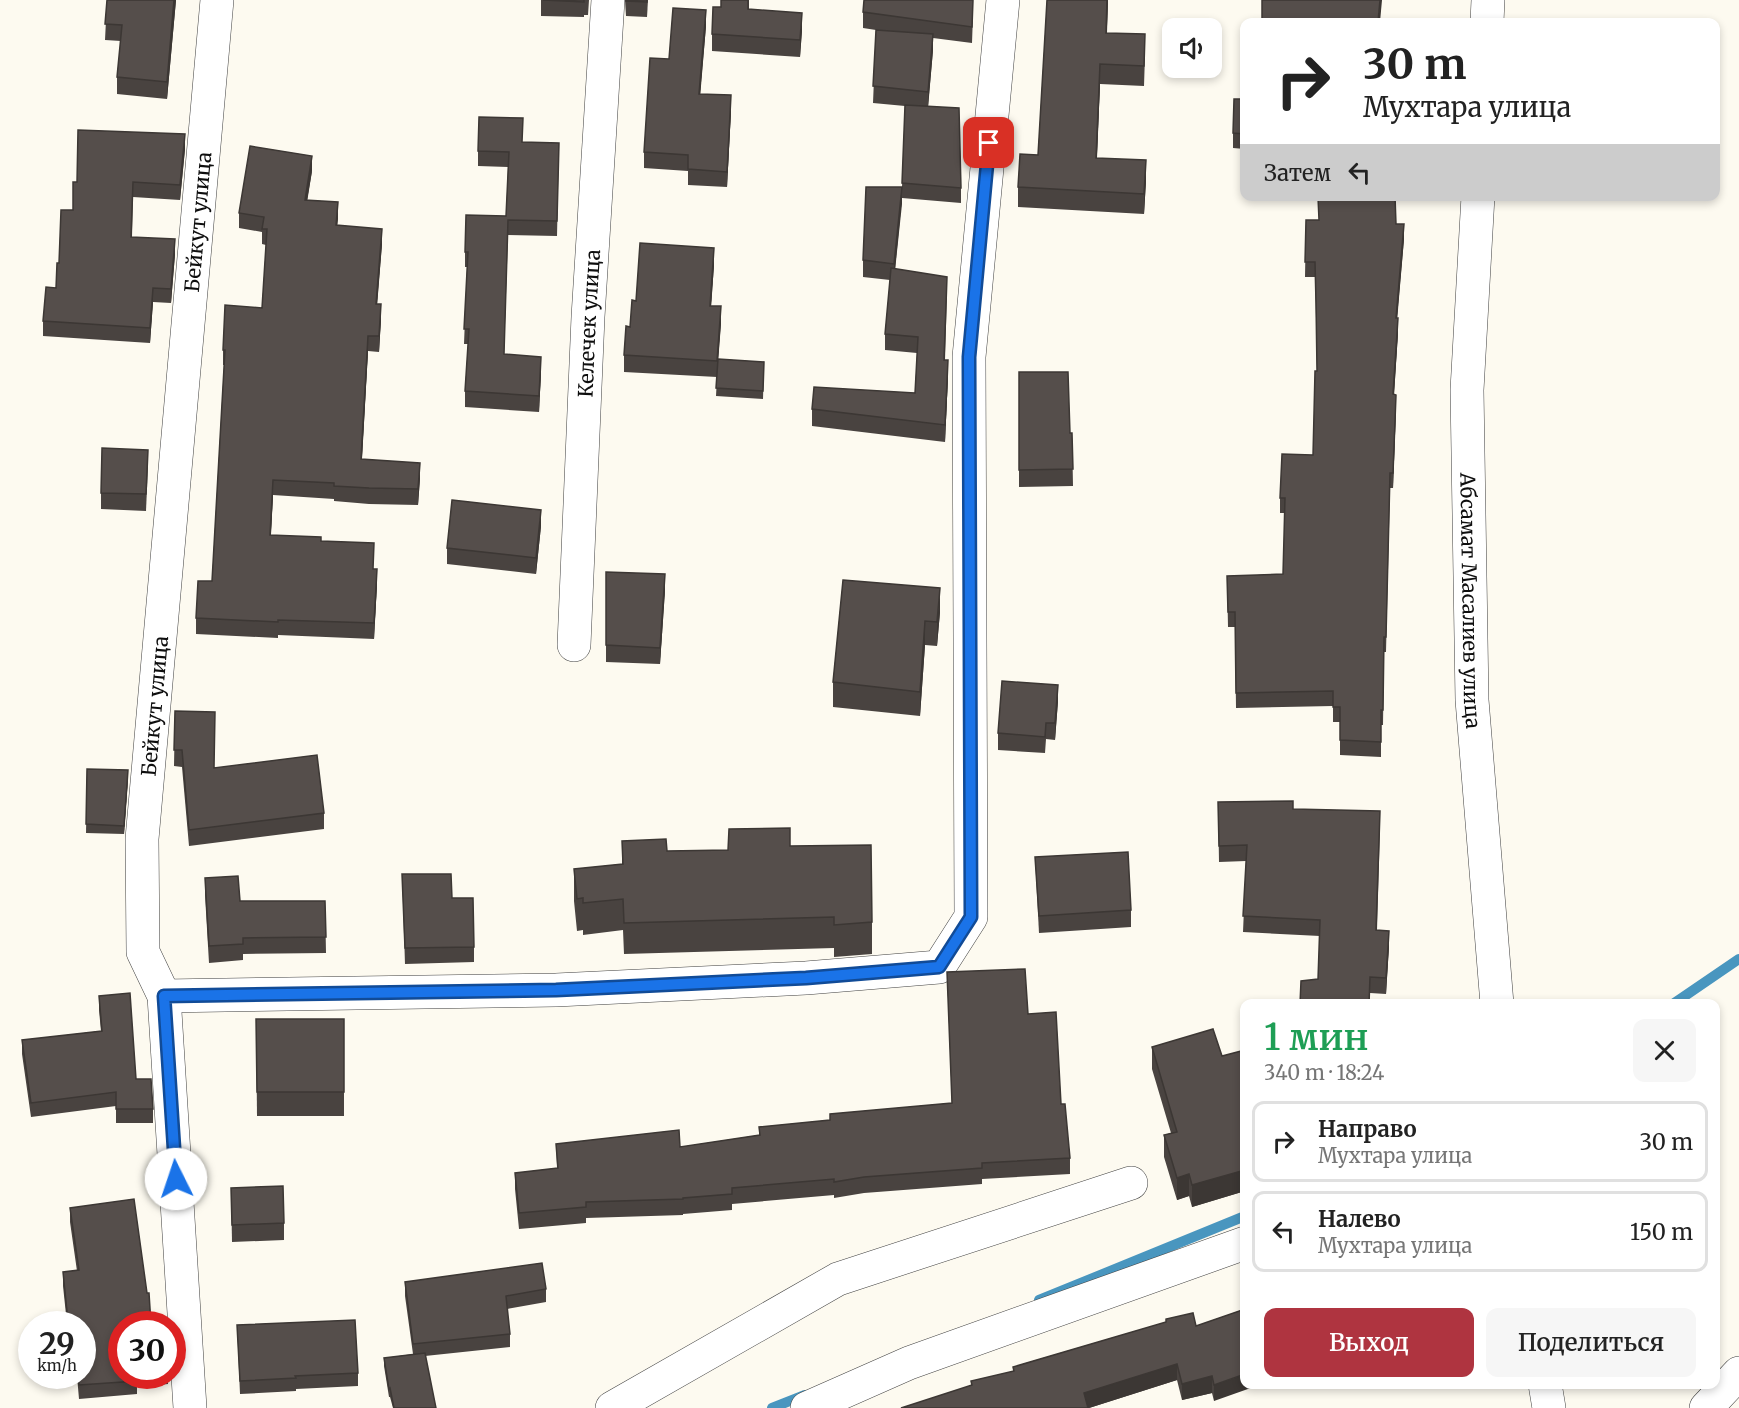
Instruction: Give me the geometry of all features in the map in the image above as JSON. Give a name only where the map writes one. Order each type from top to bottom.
[{"type":"street","name":"Бейкут улица","points":[[190,1408],[164,996],[143,952],[142,839],[218,0]]},
{"type":"street","name":"Келечек улица","points":[[574,645],[588,317],[608,0]]},
{"type":"street","points":[[164,996],[556,990],[806,978],[939,967],[971,917],[969,357],[1003,0]]},
{"type":"street","points":[[1487,18],[1488,0]]},
{"type":"street","name":"Абсамат Масалиев улица","points":[[1478,201],[1467,390],[1472,700],[1497,999]]},
{"type":"street","points":[[612,1408],[838,1280],[1131,1183]]},
{"type":"street","points":[[807,1408],[909,1363],[1240,1245]]},
{"type":"street","points":[[1706,1408],[1739,1373]]},
{"type":"street","points":[[1546,1389],[1549,1408]]},
{"type":"building","points":[[107,0],[174,0],[167,82],[117,77],[122,25],[105,24]]},
{"type":"building","points":[[543,0],[584,0],[584,2]]},
{"type":"building","points":[[647,0],[647,2],[626,1]]},
{"type":"building","points":[[721,0],[748,0],[748,9],[802,13],[800,40],[712,34],[713,7],[721,7]]},
{"type":"building","points":[[864,0],[973,0],[972,27],[863,12]]},
{"type":"building","points":[[1047,0],[1107,0],[1106,33],[1145,34],[1144,66],[1100,64],[1096,158],[1146,160],[1144,194],[1018,187],[1020,154],[1038,155]]},
{"type":"building","points":[[1262,0],[1380,0],[1378,18],[1262,18]]},
{"type":"building","points":[[673,8],[706,10],[699,94],[731,95],[727,172],[688,169],[688,155],[644,152],[650,58],[669,59]]},
{"type":"building","points":[[876,30],[933,34],[928,92],[873,86]]},
{"type":"building","points":[[1234,99],[1240,99],[1240,134],[1233,133]]},
{"type":"building","points":[[905,105],[959,108],[961,188],[902,183]]},
{"type":"building","points":[[479,117],[523,118],[522,142],[559,143],[557,221],[508,220],[504,354],[541,357],[539,396],[465,391],[469,329],[464,329],[468,252],[465,252],[466,215],[506,216],[509,152],[478,151]]},
{"type":"building","points":[[78,130],[185,134],[180,185],[133,182],[131,237],[175,239],[171,289],[153,288],[150,328],[43,321],[46,287],[56,288],[61,210],[73,210],[73,182],[77,182]]},
{"type":"building","points":[[250,146],[312,156],[305,200],[338,202],[336,225],[382,229],[376,304],[381,304],[379,336],[368,336],[361,459],[420,463],[418,489],[334,486],[334,483],[273,480],[270,535],[321,537],[321,541],[374,543],[373,569],[377,569],[374,623],[196,618],[198,581],[212,581],[225,350],[223,350],[225,305],[262,308],[267,229],[262,229],[264,217],[239,213]]},
{"type":"building","points":[[866,187],[902,187],[894,264],[863,260]]},
{"type":"building","points":[[1318,201],[1395,201],[1396,224],[1404,224],[1396,318],[1398,318],[1393,394],[1396,395],[1393,473],[1390,473],[1381,742],[1340,740],[1340,707],[1333,707],[1333,691],[1236,693],[1235,612],[1228,612],[1227,576],[1283,574],[1285,498],[1280,498],[1282,454],[1313,455],[1315,371],[1317,371],[1315,262],[1305,262],[1306,220],[1319,220]]},
{"type":"building","points":[[640,243],[714,248],[710,306],[721,306],[717,361],[624,355],[626,326],[630,327],[632,300],[636,301]]},
{"type":"building","points":[[891,268],[947,277],[944,360],[948,360],[945,425],[812,409],[814,387],[915,393],[918,337],[885,334]]},
{"type":"building","points":[[718,359],[764,362],[763,391],[716,388]]},
{"type":"building","points":[[1019,372],[1068,372],[1073,469],[1019,470]]},
{"type":"building","points":[[102,448],[148,450],[146,494],[101,493]]},
{"type":"building","points":[[452,500],[541,510],[536,558],[447,548]]},
{"type":"building","points":[[606,572],[665,574],[660,648],[606,645]]},
{"type":"building","points":[[843,580],[940,588],[937,622],[925,621],[920,692],[833,682]]},
{"type":"building","points":[[1002,681],[1058,685],[1055,723],[1046,723],[1045,737],[998,733]]},
{"type":"building","points":[[175,711],[215,712],[214,768],[317,755],[324,813],[189,830],[182,750],[174,750]]},
{"type":"building","points":[[87,769],[128,770],[124,826],[86,824]]},
{"type":"building","points":[[1293,801],[1293,809],[1380,811],[1376,930],[1389,931],[1386,978],[1370,977],[1369,999],[1300,999],[1301,981],[1318,979],[1320,920],[1243,916],[1247,845],[1219,846],[1218,802]]},
{"type":"building","points":[[790,828],[790,846],[871,845],[872,922],[834,925],[834,917],[624,923],[623,899],[583,903],[583,898],[577,899],[574,869],[623,864],[622,841],[666,839],[667,851],[728,850],[729,829]]},
{"type":"building","points":[[1128,852],[1131,910],[1039,916],[1035,857]]},
{"type":"building","points":[[402,874],[451,874],[452,898],[473,898],[474,947],[405,948]]},
{"type":"building","points":[[238,876],[240,901],[325,901],[326,937],[243,938],[243,944],[209,946],[205,878]]},
{"type":"building","points":[[1025,969],[1028,1014],[1056,1012],[1061,1104],[1065,1104],[1070,1158],[982,1163],[982,1168],[864,1177],[834,1182],[834,1179],[732,1188],[732,1194],[683,1199],[586,1202],[586,1207],[519,1213],[515,1173],[558,1168],[556,1144],[679,1130],[680,1147],[760,1135],[759,1127],[830,1120],[830,1114],[952,1103],[947,972]]},
{"type":"building","points":[[130,993],[136,1079],[151,1079],[153,1109],[116,1109],[116,1092],[31,1103],[22,1040],[102,1031],[99,996]]},
{"type":"building","points":[[256,1019],[344,1019],[344,1092],[257,1092]]},
{"type":"building","points":[[1213,1029],[1222,1056],[1240,1051],[1240,1171],[1192,1185],[1189,1174],[1177,1178],[1164,1135],[1177,1132],[1152,1047]]},
{"type":"building","points":[[283,1186],[284,1223],[232,1225],[231,1188]]},
{"type":"building","points":[[134,1199],[150,1311],[108,1311],[108,1383],[96,1384],[96,1311],[67,1311],[63,1272],[79,1270],[70,1208]]},
{"type":"building","points":[[542,1263],[546,1289],[506,1296],[510,1334],[413,1344],[405,1282]]},
{"type":"building","points":[[1240,1311],[1240,1376],[1214,1385],[1212,1376],[1182,1384],[1177,1364],[1084,1393],[1088,1408],[901,1408],[972,1385],[971,1381],[1014,1371],[1013,1367],[1166,1322],[1166,1319],[1193,1313],[1196,1326]]},
{"type":"building","points":[[355,1320],[358,1373],[240,1381],[237,1325]]},
{"type":"building","points":[[425,1353],[436,1408],[394,1408],[384,1358]]},
{"type":"waterway","points":[[1680,999],[1739,959]]},
{"type":"waterway","points":[[1039,1300],[1240,1218]]},
{"type":"waterway","points":[[772,1408],[805,1395]]},
{"type":"route","points":[[176,1179],[164,996],[556,990],[806,978],[939,967],[971,917],[969,357],[989,143]]}]
